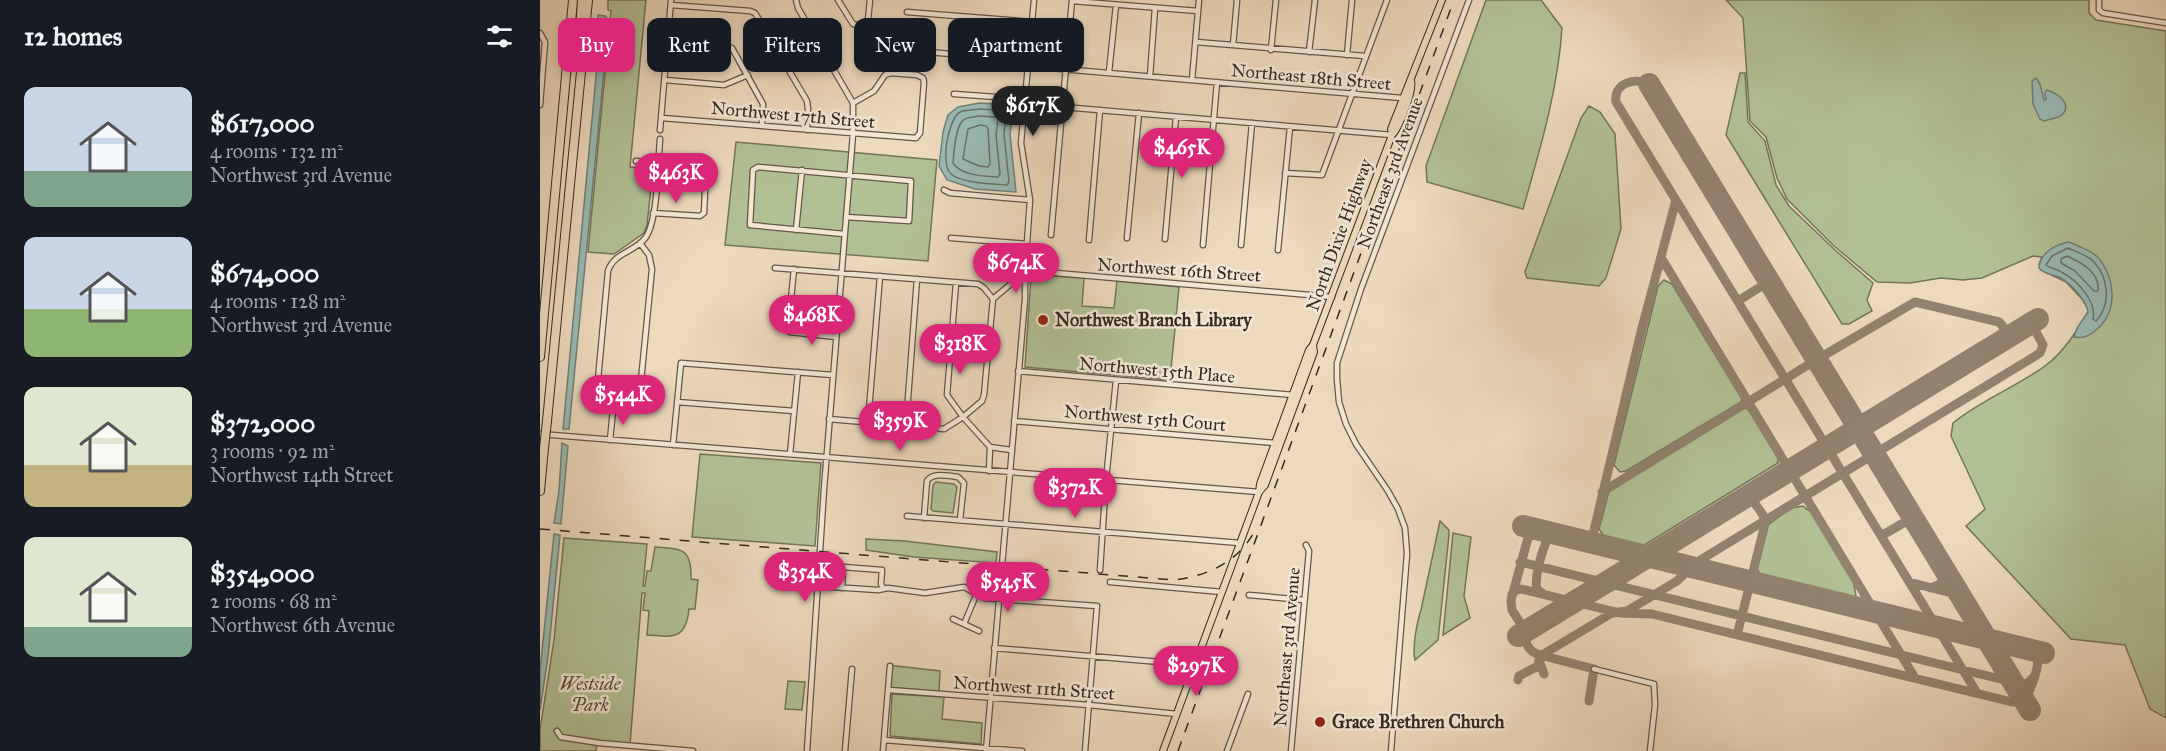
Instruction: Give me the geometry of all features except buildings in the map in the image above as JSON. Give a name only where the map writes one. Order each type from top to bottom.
[{"type":"highway","points":[[540,491],[544,421],[582,0]]},
{"type":"highway","points":[[544,421],[588,0]]},
{"type":"highway","points":[[540,304],[569,1]]},
{"type":"highway","points":[[540,357],[569,1]]},
{"type":"main road","name":"North Dixie Highway","points":[[1392,135],[1391,129],[1402,98],[1411,81],[1441,0]]},
{"type":"main road","name":"North Dixie Highway","points":[[1163,751],[1309,350],[1332,297],[1392,135],[1396,131],[1413,87],[1411,81]]},
{"type":"main road","name":"North Dixie Highway","points":[[1259,492],[1265,485],[1310,363],[1314,352],[1313,345]]},
{"type":"street","points":[[795,0],[853,103],[853,134],[826,457],[807,751]]},
{"type":"street","points":[[838,0],[854,24]]},
{"type":"street","points":[[868,18],[870,0]]},
{"type":"street","points":[[1032,18],[1034,0]]},
{"type":"street","points":[[1070,18],[1072,0],[1198,11]]},
{"type":"street","points":[[1192,80],[1199,0]]},
{"type":"street","points":[[1233,45],[1237,0]]},
{"type":"street","points":[[1271,50],[1276,0]]},
{"type":"street","points":[[1309,52],[1315,0]]},
{"type":"street","points":[[1347,56],[1352,0]]},
{"type":"street","points":[[1285,173],[1322,175],[1387,0]]},
{"type":"street","name":"Northeast 3rd Avenue","points":[[1391,751],[1407,554],[1404,528],[1388,491],[1356,444],[1346,424],[1339,402],[1336,379],[1338,357],[1361,289],[1469,0]]},
{"type":"street","points":[[2099,0],[2099,10],[2103,13],[2166,23]]},
{"type":"street","points":[[670,18],[671,2],[755,13],[807,101],[807,130]]},
{"type":"street","points":[[1109,72],[1116,5]]},
{"type":"street","points":[[1150,76],[1155,8]]},
{"type":"street","points":[[907,12],[982,18]]},
{"type":"street","points":[[540,33],[545,42],[540,105]]},
{"type":"street","points":[[1196,42],[1365,56]]},
{"type":"street","points":[[731,48],[763,104],[762,126]]},
{"type":"street","name":"Northeast 18th Street","points":[[1084,70],[1402,98]]},
{"type":"street","points":[[660,130],[666,72]]},
{"type":"street","points":[[986,750],[1025,287],[1030,200],[1021,143],[1027,72]]},
{"type":"street","points":[[1051,235],[1066,72]]},
{"type":"street","name":"Northwest 17th Street","points":[[662,118],[916,138],[920,133],[923,78],[917,75],[891,73],[885,75],[874,91],[853,103]]},
{"type":"street","points":[[665,80],[724,86],[748,75]]},
{"type":"street","points":[[1203,245],[1217,82]]},
{"type":"street","points":[[954,94],[1025,99]]},
{"type":"street","points":[[1063,106],[1392,135]]},
{"type":"street","points":[[1089,240],[1100,110]]},
{"type":"street","points":[[1127,238],[1138,113]]},
{"type":"street","points":[[1165,239],[1176,117]]},
{"type":"street","points":[[1241,245],[1252,123]]},
{"type":"street","points":[[1278,250],[1290,127]]},
{"type":"street","points":[[640,243],[649,255],[652,269],[639,401],[638,406],[633,410],[613,410],[599,406],[596,401],[608,271],[616,258],[640,243],[651,227],[660,139]]},
{"type":"street","points":[[636,161],[706,168],[704,213],[700,216],[653,213]]},
{"type":"street","points":[[844,234],[750,225],[753,170],[755,167],[911,181],[909,221],[846,217]]},
{"type":"street","points":[[796,230],[802,171]]},
{"type":"street","points":[[944,190],[950,193],[1030,200]]},
{"type":"street","points":[[951,238],[1027,244]]},
{"type":"street","points":[[775,268],[978,284],[993,299],[984,395],[982,401],[963,417],[944,429],[829,419]]},
{"type":"street","points":[[794,269],[789,319],[790,332],[836,337]]},
{"type":"street","points":[[993,299],[1025,272]]},
{"type":"street","name":"Northwest 16th Street","points":[[1025,272],[1332,297]]},
{"type":"street","points":[[868,422],[880,276]]},
{"type":"street","points":[[906,425],[916,279]]},
{"type":"street","points":[[956,283],[947,395],[990,447],[1011,450]]},
{"type":"street","points":[[1011,284],[1019,283],[1025,287]]},
{"type":"street","points":[[673,445],[681,363],[833,375]]},
{"type":"street","name":"Northwest 15th Place","points":[[1018,371],[1293,395]]},
{"type":"street","points":[[790,454],[798,372]]},
{"type":"street","points":[[1100,570],[1110,429],[1116,380]]},
{"type":"street","points":[[677,402],[794,411]]},
{"type":"street","points":[[610,440],[613,410]]},
{"type":"street","name":"Northwest 15th Court","points":[[1014,421],[1275,442]]},
{"type":"street","points":[[540,434],[1259,492]]},
{"type":"street","points":[[989,471],[990,447]]},
{"type":"street","points":[[924,518],[927,481],[933,475],[958,477],[964,483],[960,520]]},
{"type":"street","points":[[907,516],[1240,543]]},
{"type":"street","name":"Northeast 3rd Avenue","points":[[1291,751],[1309,551],[1306,545]]},
{"type":"street","points":[[842,588],[843,567],[882,570],[883,588]]},
{"type":"street","points":[[1110,582],[1222,592]]},
{"type":"street","points":[[818,586],[878,590],[883,588],[925,593],[964,587],[984,598],[1097,606],[1085,751]]},
{"type":"street","points":[[964,624],[977,593]]},
{"type":"street","points":[[1249,595],[1304,600]]},
{"type":"street","points":[[952,619],[979,631]]},
{"type":"street","points":[[994,648],[1195,665]]},
{"type":"street","points":[[883,751],[890,666]]},
{"type":"street","points":[[845,751],[852,669]]},
{"type":"street","points":[[1594,669],[1654,684],[1655,705],[1650,751]]},
{"type":"street","name":"Northwest 11th Street","points":[[889,690],[1177,714]]},
{"type":"street","points":[[1227,751],[1248,694]]},
{"type":"street","points":[[557,731],[561,737],[599,743],[693,751]]},
{"type":"street","points":[[884,740],[986,750],[1022,751]]},
{"type":"street","points":[[598,751],[599,743]]},
{"type":"green space","points":[[608,0],[646,0],[630,167],[653,169],[647,225],[644,233],[614,254],[588,252],[605,72],[635,72],[635,18],[610,18],[611,11],[608,10]]},
{"type":"green space","points":[[1486,0],[1541,0],[1562,28],[1557,74],[1542,142],[1523,209],[1427,182],[1426,166]]},
{"type":"green space","points":[[1726,0],[2089,0],[2089,13],[2096,20],[2166,31],[2166,718],[2150,709],[2125,645],[2071,639],[1966,526],[1985,509],[1951,436],[1953,423],[1975,407],[2034,374],[2052,360],[2069,341],[2088,312],[2082,299],[2066,282],[2041,270],[2039,264],[2042,257],[2033,256],[1982,278],[1963,280],[1941,278],[1910,283],[1877,282],[1834,246],[1787,199],[1777,178],[1766,137],[1750,121],[1743,18]]},
{"type":"green space","points":[[1740,73],[1745,73],[1748,122],[1765,141],[1776,185],[1789,206],[1873,283],[1867,300],[1872,311],[1849,324],[1842,324],[1726,135]]},
{"type":"green space","points":[[1589,106],[1600,112],[1615,134],[1621,229],[1606,278],[1599,286],[1527,278],[1525,272],[1581,118]]},
{"type":"green space","points":[[736,142],[937,160],[928,261],[725,245]]},
{"type":"green space","points":[[1034,275],[1084,278],[1082,306],[1114,308],[1117,281],[1179,287],[1170,380],[1025,367],[1031,277]]},
{"type":"green space","points":[[1664,280],[1672,284],[1742,399],[1741,402],[1626,471],[1620,472],[1614,465],[1658,286]]},
{"type":"green space","points":[[1744,408],[1748,409],[1778,458],[1778,463],[1641,547],[1604,537],[1599,529],[1609,491]]},
{"type":"green space","points":[[700,454],[821,463],[815,546],[692,537]]},
{"type":"green space","points":[[936,482],[954,484],[957,487],[953,513],[931,509],[933,485]]},
{"type":"green space","points":[[1803,506],[1812,513],[1853,581],[1856,595],[1853,598],[1760,574],[1757,569],[1768,525],[1791,508]]},
{"type":"green space","points":[[1440,521],[1449,530],[1449,535],[1438,640],[1415,660],[1417,628]]},
{"type":"green space","points":[[1453,533],[1471,537],[1464,596],[1470,618],[1443,635]]},
{"type":"green space","name":"Westside Park","points":[[564,538],[647,544],[643,586],[645,586],[647,571],[651,571],[655,547],[679,550],[684,552],[690,561],[691,579],[698,580],[695,609],[689,609],[685,626],[677,634],[671,636],[647,635],[649,611],[643,610],[645,593],[642,593],[630,745],[597,742],[596,751],[540,751],[540,730],[554,640]]},
{"type":"green space","points":[[866,539],[905,541],[997,552],[996,563],[914,557],[866,550]]},
{"type":"green space","points":[[888,665],[940,671],[939,692],[886,687]]},
{"type":"green space","points":[[788,681],[805,682],[802,710],[785,709]]},
{"type":"green space","points":[[892,694],[944,697],[942,719],[982,723],[981,744],[890,736]]},
{"type":"water","points":[[596,72],[604,72],[569,429],[563,429]]},
{"type":"water","points":[[2036,78],[2044,100],[2047,90],[2062,99],[2066,106],[2062,115],[2044,121],[2040,119],[2033,104],[2032,81]]},
{"type":"water","points":[[979,103],[999,104],[1014,108],[1010,134],[1016,192],[975,189],[947,180],[939,166],[943,132],[948,115],[958,107]]},
{"type":"water","points":[[2069,242],[2095,255],[2101,261],[2112,288],[2108,315],[2096,330],[2083,337],[2074,337],[2088,312],[2082,298],[2065,281],[2039,268],[2042,258],[2050,250]]},
{"type":"water","points":[[562,443],[568,446],[561,524],[554,523]]},
{"type":"water","points":[[554,534],[560,535],[548,657],[540,710],[540,671]]},
{"type":"taxiway","points":[[1649,84],[1638,81],[1626,83],[1618,90],[1616,102],[1977,693]]},
{"type":"taxiway","points":[[1591,543],[1641,332],[1676,200]]},
{"type":"taxiway","points":[[1662,259],[1915,678]]},
{"type":"taxiway","points":[[1738,301],[1768,282]]},
{"type":"taxiway","points":[[1602,492],[1915,302],[1999,322],[2004,333],[1998,343]]},
{"type":"taxiway","points":[[1530,629],[1525,636],[1527,643],[1532,651],[1542,655],[1612,613],[1627,611],[1677,581],[1697,562],[2040,353],[2043,345],[2036,332],[2029,328],[2018,331]]},
{"type":"taxiway","points":[[1737,635],[1765,524],[1763,515],[1749,495]]},
{"type":"taxiway","points":[[1881,536],[1912,518]]},
{"type":"taxiway","points":[[1526,632],[1512,610],[1511,600],[1528,538],[1534,533],[1545,532]]},
{"type":"taxiway","points":[[1543,594],[1537,589],[1536,584],[1540,561],[1548,539],[1551,535],[1557,534]]},
{"type":"taxiway","points":[[1520,562],[2021,684],[2028,683],[2034,677]]},
{"type":"taxiway","points":[[1931,588],[1944,582],[1945,572]]},
{"type":"taxiway","points":[[1909,582],[1959,595]]},
{"type":"taxiway","points":[[1512,594],[1521,589],[1620,613],[1652,614],[2012,702],[2023,700],[2034,680],[2038,661],[2029,650]]},
{"type":"taxiway","points":[[1518,680],[1519,676],[1538,666],[1540,655],[1594,669],[1589,701]]},
{"type":"taxiway","points":[[1540,663],[1544,674]]},
{"type":"runway","points":[[1649,84],[2030,710]]},
{"type":"runway","points":[[1518,636],[2038,319]]},
{"type":"runway","points":[[1523,526],[2044,653]]},
{"type":"railway","points":[[1178,751],[1454,0]]},
{"type":"railway","points":[[540,529],[1174,580],[1198,575],[1220,566],[1238,553],[1253,534]]},
{"type":"place","name":"Northwest Branch Library","points":[[1043,320]]},
{"type":"place","name":"Grace Brethren Church","points":[[1320,722]]}]
